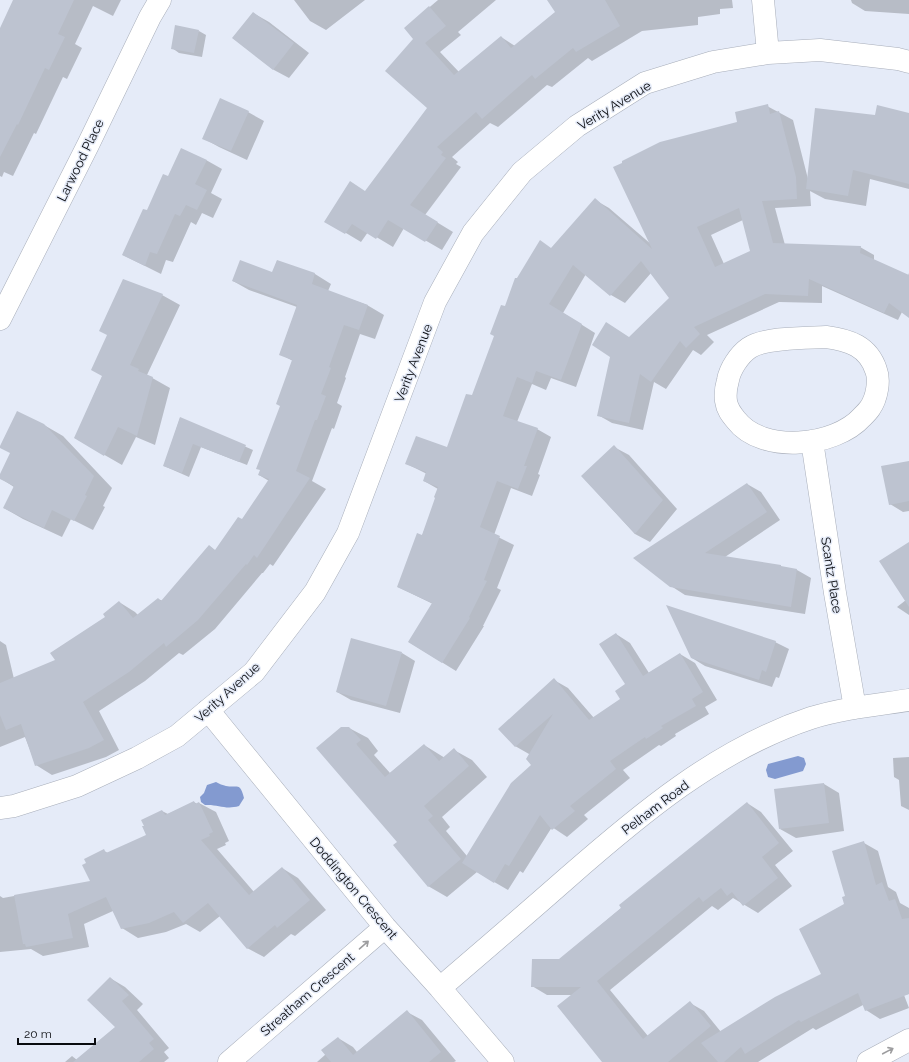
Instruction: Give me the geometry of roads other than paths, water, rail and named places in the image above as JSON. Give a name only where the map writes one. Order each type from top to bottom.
[{"type":"street","name":"Larwood Place","points":[[0,319],[88,145],[150,17],[160,0]]},
{"type":"street","points":[[763,0],[768,53]]},
{"type":"street","name":"Verity Avenue","points":[[0,808],[14,806],[78,786],[177,736],[254,672],[315,592],[348,533],[436,302],[473,233],[522,172],[577,126],[645,83],[713,62],[768,53],[820,50],[898,59],[909,62]]},
{"type":"street","points":[[826,337],[844,340],[859,347],[874,362],[878,375],[876,393],[871,407],[858,422],[837,434],[812,442],[780,442],[757,436],[745,429],[729,410],[726,402],[728,377],[736,361],[749,348],[768,341],[826,337]]},
{"type":"street","name":"Scantz Place","points":[[812,442],[835,593],[855,708]]},
{"type":"street","name":"Pelham Road","points":[[440,988],[611,840],[680,787],[727,756],[766,736],[812,718],[855,708],[909,700]]},
{"type":"street","name":"Doddington Crescent","points":[[208,710],[384,927],[440,988],[504,1062]]},
{"type":"street","name":"Streatham Crescent","points":[[229,1062],[384,927]]},
{"type":"street","points":[[868,1062],[909,1040]]},
{"type":"water","points":[[798,756],[804,758],[806,764],[803,771],[775,779],[768,777],[766,770],[768,764]]},
{"type":"water","points":[[216,782],[226,786],[236,786],[240,788],[244,798],[239,806],[226,807],[205,805],[201,802],[200,797],[204,793],[207,785]]}]
